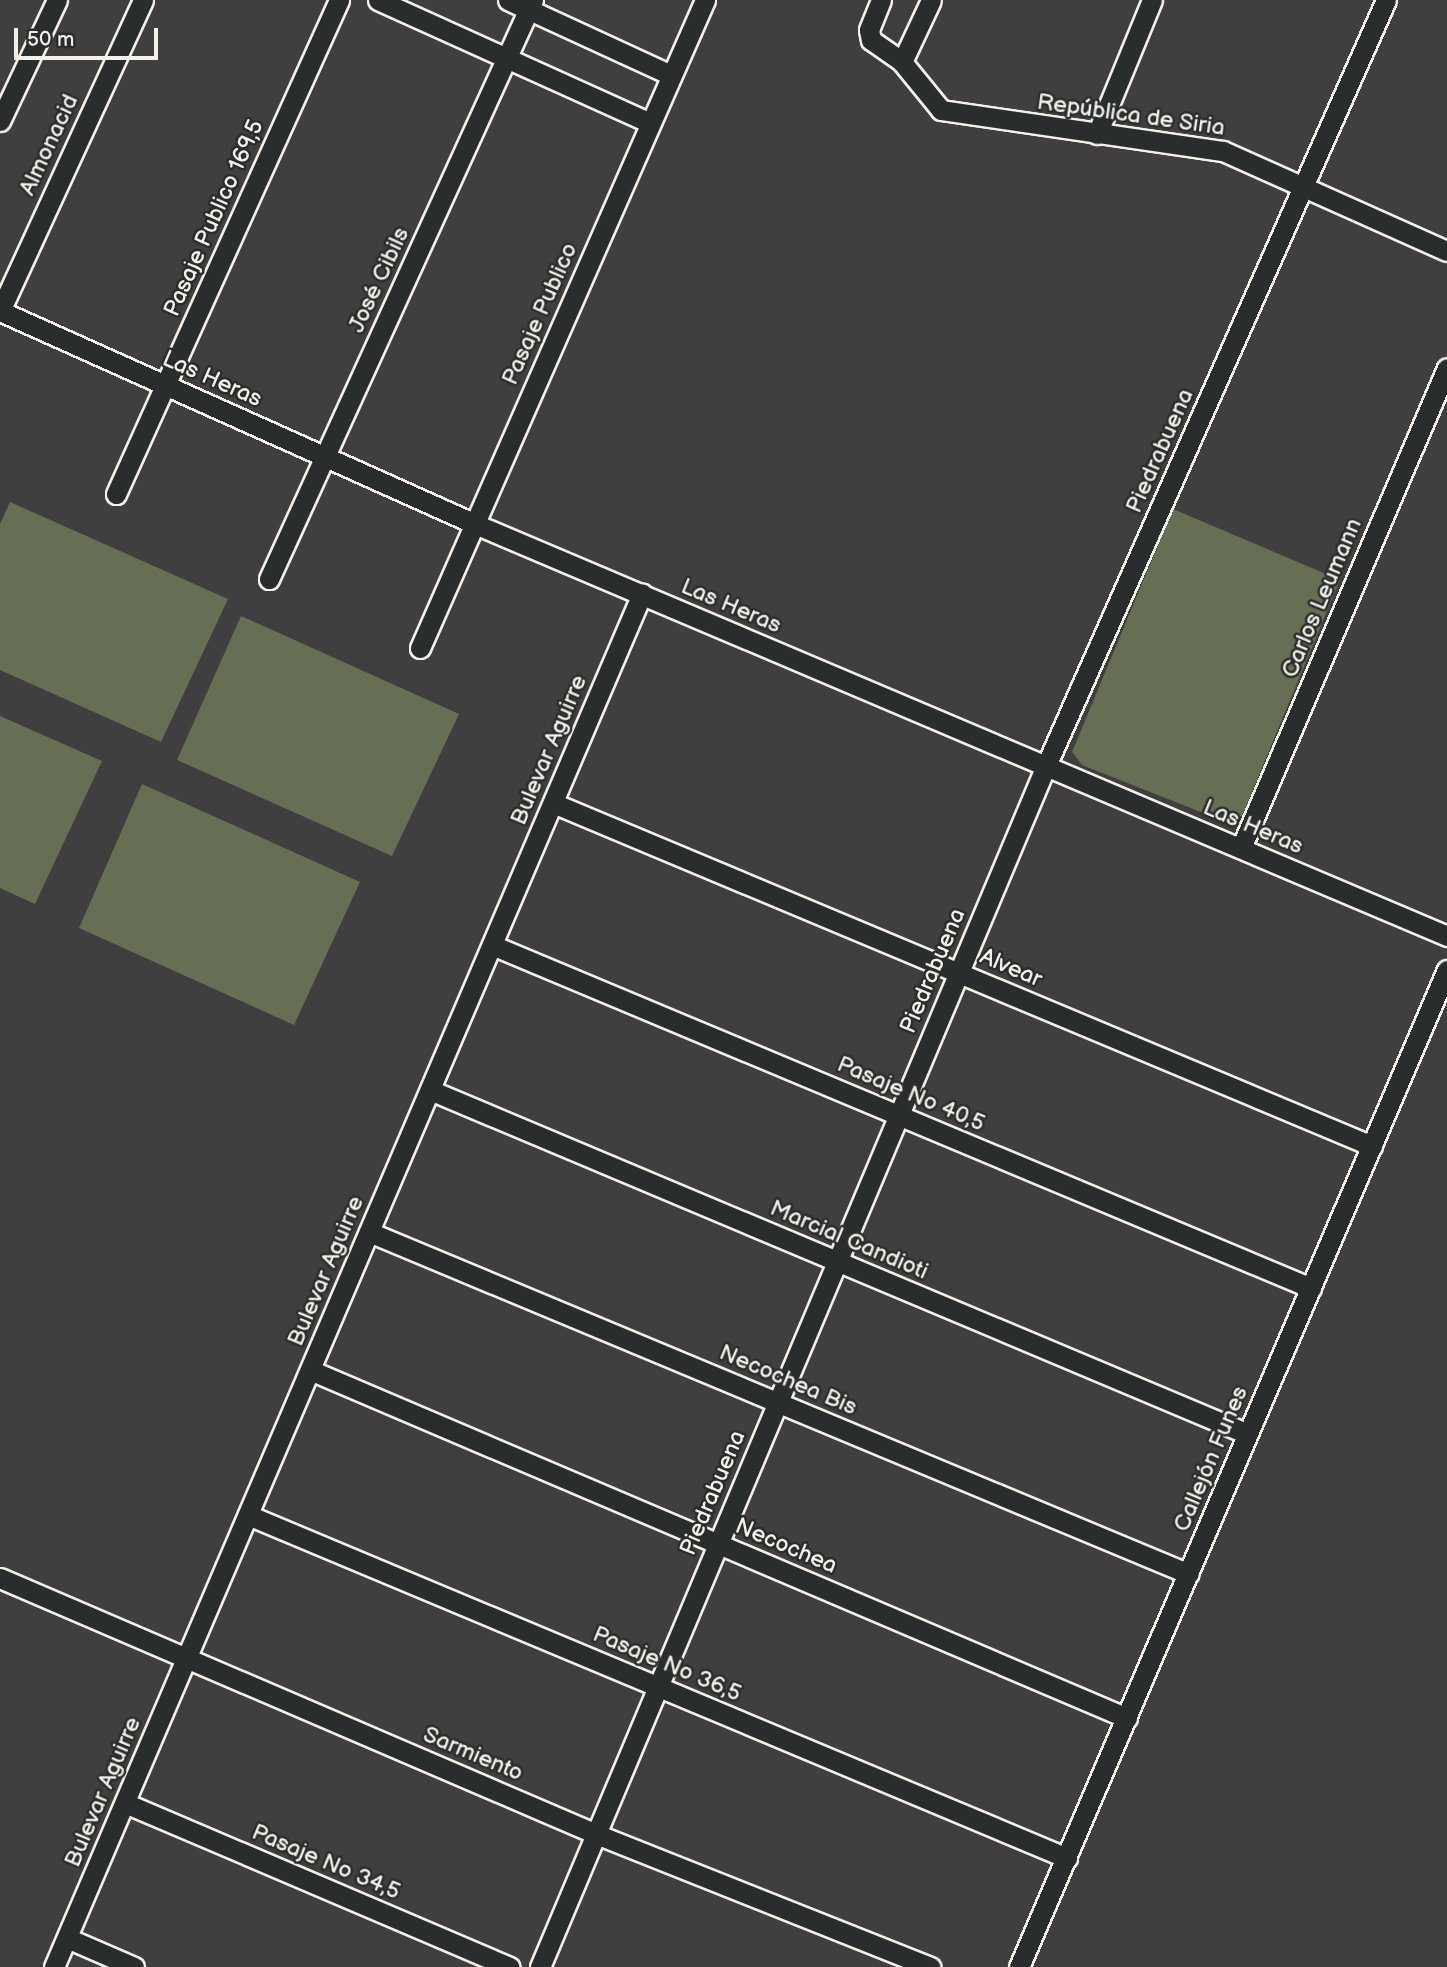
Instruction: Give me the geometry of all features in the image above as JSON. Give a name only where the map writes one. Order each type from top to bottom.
[{"type":"street","points":[[0,121],[57,0]]},
{"type":"street","name":"Almonacid","points":[[0,311],[143,0]]},
{"type":"street","name":"Pasaje Publico 169,5","points":[[116,494],[339,0]]},
{"type":"street","points":[[379,0],[650,123]]},
{"type":"street","points":[[508,0],[531,5],[671,75]]},
{"type":"street","name":"Pasaje Publico","points":[[420,648],[705,0]]},
{"type":"street","name":"República de Siria","points":[[881,0],[869,30],[872,40],[902,61],[941,110],[1223,151],[1447,251]]},
{"type":"street","points":[[902,61],[931,0]]},
{"type":"street","points":[[1097,134],[1152,0]]},
{"type":"street","name":"Piedrabuena","points":[[540,1967],[1045,768],[1386,0]]},
{"type":"street","name":"José Cibils","points":[[269,579],[531,5]]},
{"type":"street","name":"Las Heras","points":[[0,311],[475,524],[1045,768],[1447,936]]},
{"type":"street","name":"Carlos Leumann","points":[[1241,848],[1447,368]]},
{"type":"street","name":"Bulevar Aguirre","points":[[54,1967],[642,594]]},
{"type":"street","name":"Alvear","points":[[553,803],[1372,1146]]},
{"type":"street","name":"Pasaje No 40,5","points":[[492,945],[1311,1288]]},
{"type":"street","name":"Callejón Funes","points":[[1019,1967],[1447,970]]},
{"type":"street","name":"Marcial Candioti","points":[[430,1090],[1248,1434]]},
{"type":"street","name":"Necochea Bis","points":[[369,1232],[1189,1574]]},
{"type":"street","name":"Necochea","points":[[310,1370],[1127,1718]]},
{"type":"street","name":"Pasaje No 36,5","points":[[248,1515],[1067,1858]]},
{"type":"street","name":"Sarmiento","points":[[0,1578],[596,1834],[930,1967]]},
{"type":"street","name":"Pasaje No 34,5","points":[[125,1803],[509,1967]]},
{"type":"street","points":[[67,1938],[134,1967]]},
{"type":"green space","points":[[10,502],[228,599],[161,742],[0,670],[0,524]]},
{"type":"green space","points":[[1173,509],[1340,580],[1242,816],[1226,822],[1082,765],[1072,752]]},
{"type":"green space","points":[[241,616],[459,714],[392,856],[177,760]]},
{"type":"green space","points":[[0,716],[102,761],[35,904],[0,888]]},
{"type":"green space","points":[[142,784],[360,882],[294,1025],[79,928]]}]
